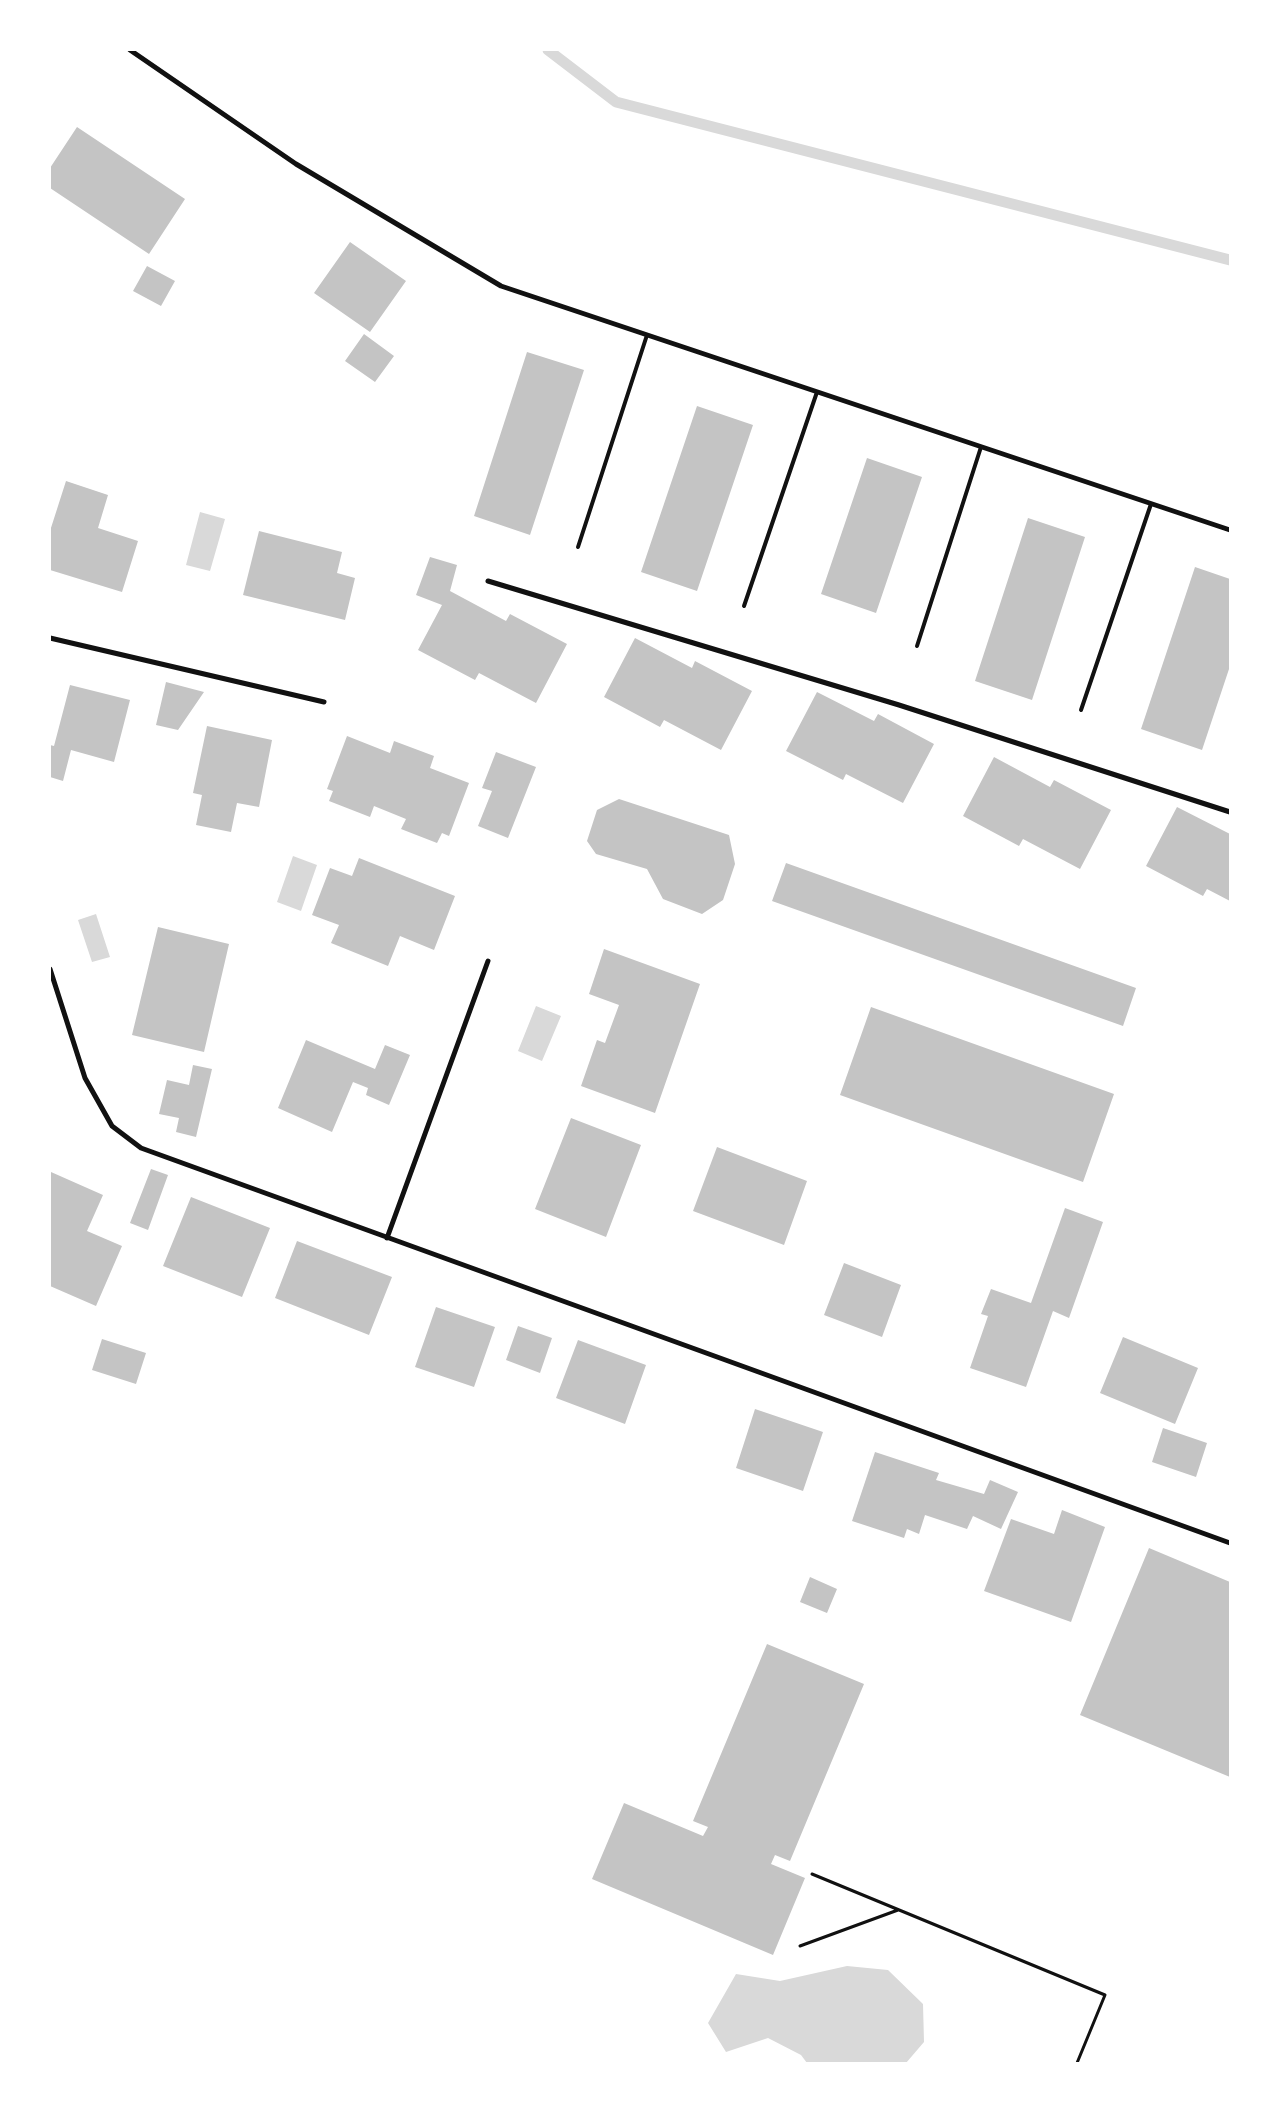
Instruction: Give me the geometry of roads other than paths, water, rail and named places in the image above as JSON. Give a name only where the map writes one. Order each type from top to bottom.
[{"type":"street","points":[[130,50],[296,164],[501,286],[1230,530]]},
{"type":"street","points":[[488,580],[899,705],[1230,812]]},
{"type":"street","points":[[50,638],[324,702]]},
{"type":"street","points":[[387,1238],[488,961]]},
{"type":"street","points":[[50,969],[85,1078],[112,1126],[141,1148],[1230,1543]]},
{"type":"lane","points":[[578,547],[647,335]]},
{"type":"lane","points":[[744,606],[817,392]]},
{"type":"lane","points":[[917,646],[981,447]]},
{"type":"lane","points":[[1081,710],[1151,504]]},
{"type":"waterway","points":[[548,50],[616,102],[1230,260]]}]
